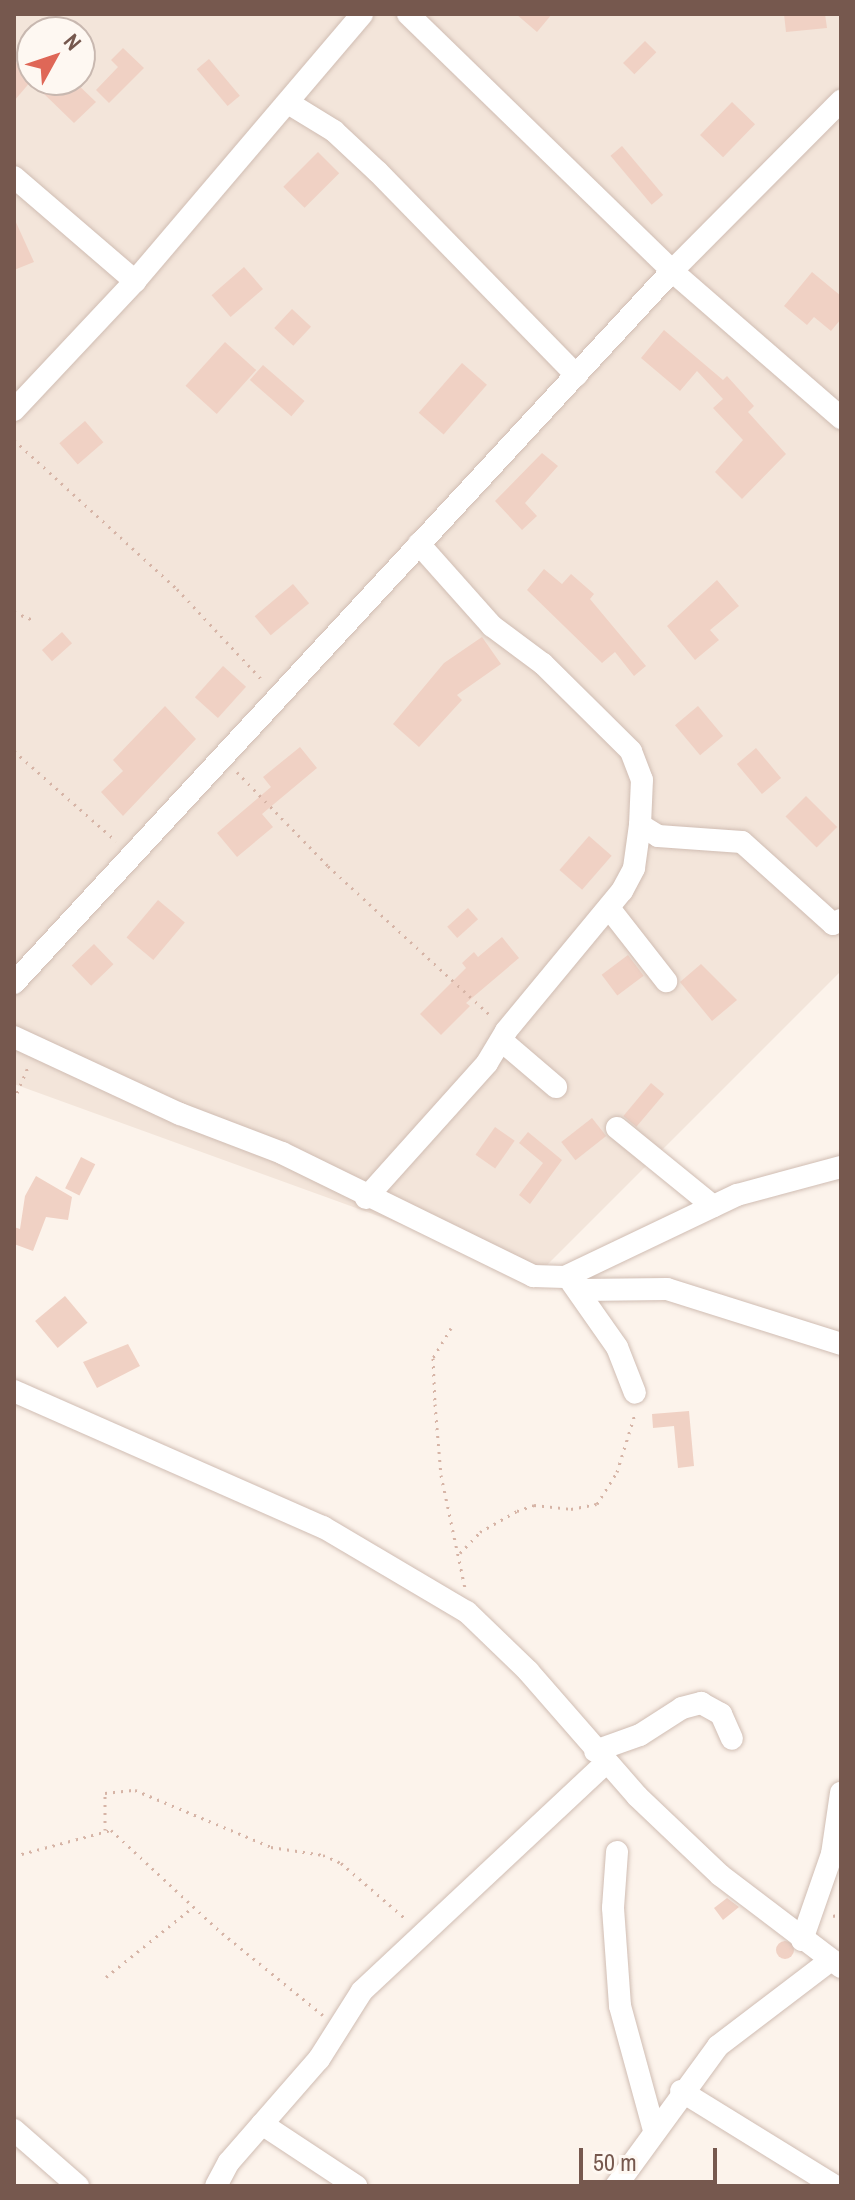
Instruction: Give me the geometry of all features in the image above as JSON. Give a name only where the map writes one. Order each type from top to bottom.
[{"type":"street","points":[[14,410],[135,281],[290,104],[362,14]]},
{"type":"street","points":[[408,14],[672,271],[841,418]]},
{"type":"street","points":[[14,983],[672,271],[841,101]]},
{"type":"street","points":[[290,104],[334,131],[378,172],[576,375]]},
{"type":"street","points":[[14,177],[135,281]]},
{"type":"street","points":[[366,1198],[609,908],[634,868],[640,825],[642,780],[631,751],[543,664],[492,626],[419,544]]},
{"type":"street","points":[[640,825],[658,836],[742,842],[833,924],[841,920]]},
{"type":"street","points":[[609,908],[666,981]]},
{"type":"street","points":[[504,1036],[556,1087]]},
{"type":"street","points":[[22,1041],[180,1114],[282,1153],[366,1198],[533,1276],[573,1283],[667,1289],[738,1315],[835,1338]]},
{"type":"street","points":[[617,1128],[713,1206]]},
{"type":"street","points":[[573,1283],[713,1206],[841,1167]]},
{"type":"street","points":[[573,1283],[617,1347],[635,1393]]},
{"type":"street","points":[[14,1391],[323,1527],[467,1612],[528,1671],[600,1758],[720,1875],[836,1964],[738,2028],[681,2091],[616,2186]]},
{"type":"street","points":[[216,2186],[229,2162],[339,2028],[362,1991],[425,1936],[600,1758],[682,1708],[701,1703],[721,1714],[732,1739]]},
{"type":"street","points":[[802,1940],[832,1854],[841,1793]]},
{"type":"street","points":[[617,1852],[613,1908],[620,2006],[654,2130]]},
{"type":"street","points":[[681,2091],[835,2186]]},
{"type":"street","points":[[262,2124],[356,2186]]},
{"type":"street","points":[[20,2138],[78,2186]]},
{"type":"path","points":[[14,440],[212,623],[277,699]]},
{"type":"path","points":[[14,612],[35,621]]},
{"type":"path","points":[[14,751],[132,856]]},
{"type":"path","points":[[223,758],[328,866],[504,1036]]},
{"type":"path","points":[[14,1100],[27,1078],[22,1041]]},
{"type":"path","points":[[451,1328],[433,1358],[435,1404],[441,1475],[460,1553],[467,1612]]},
{"type":"path","points":[[460,1553],[480,1532],[517,1511],[534,1505],[571,1509],[597,1504],[624,1456],[636,1410],[635,1393]]},
{"type":"path","points":[[105,1831],[105,1793],[135,1790],[151,1795],[271,1847],[323,1855],[341,1863],[425,1936]]},
{"type":"path","points":[[14,1856],[41,1845],[83,1841],[105,1831]]},
{"type":"path","points":[[105,1831],[132,1846],[194,1906],[339,2028]]},
{"type":"path","points":[[106,1977],[194,1906]]},
{"type":"shaded area","points":[[14,14],[841,14],[841,971],[538,1274],[14,1084]]},
{"type":"building","points":[[516,14],[552,14],[537,32]]},
{"type":"building","points":[[784,14],[825,14],[827,28],[786,32]]},
{"type":"building","points":[[645,41],[656,52],[634,74],[623,63]]},
{"type":"building","points":[[123,48],[144,68],[109,103],[96,90],[118,67],[111,60]]},
{"type":"building","points":[[209,59],[240,96],[228,106],[197,69]]},
{"type":"building","points":[[16,64],[18,96],[14,101]]},
{"type":"building","points":[[46,96],[90,96],[96,102],[74,123]]},
{"type":"building","points":[[732,102],[755,124],[723,157],[700,135]]},
{"type":"building","points":[[622,146],[663,195],[652,205],[611,156]]},
{"type":"building","points":[[318,152],[339,173],[305,208],[283,187]]},
{"type":"building","points":[[14,218],[34,262],[14,270]]},
{"type":"building","points":[[244,267],[263,289],[231,317],[212,295]]},
{"type":"building","points":[[812,272],[841,296],[841,319],[831,331],[814,317],[807,325],[784,306]]},
{"type":"building","points":[[292,309],[311,327],[293,346],[274,328]]},
{"type":"building","points":[[664,330],[723,380],[727,376],[754,406],[748,412],[786,454],[742,499],[715,472],[743,440],[713,408],[723,399],[697,371],[680,391],[641,358]]},
{"type":"building","points":[[225,342],[256,370],[217,414],[186,386]]},
{"type":"building","points":[[462,363],[487,385],[444,434],[419,413]]},
{"type":"building","points":[[263,365],[305,401],[291,416],[250,380]]},
{"type":"building","points":[[85,421],[103,442],[78,464],[59,443]]},
{"type":"building","points":[[542,453],[558,466],[525,503],[537,516],[522,530],[495,501]]},
{"type":"building","points":[[544,569],[562,584],[571,574],[594,594],[590,599],[646,666],[634,676],[615,652],[602,663],[527,590]]},
{"type":"building","points":[[717,580],[739,606],[710,630],[719,640],[695,660],[667,626]]},
{"type":"building","points":[[293,584],[309,603],[271,635],[255,616]]},
{"type":"building","points":[[62,632],[72,643],[52,661],[42,650]]},
{"type":"building","points":[[482,637],[501,664],[457,695],[462,700],[419,747],[393,724],[444,663]]},
{"type":"building","points":[[223,666],[246,687],[218,718],[195,697]]},
{"type":"building","points":[[165,706],[196,739],[123,816],[101,792],[123,771],[113,760]]},
{"type":"building","points":[[698,706],[723,736],[700,755],[675,725]]},
{"type":"building","points":[[300,747],[317,768],[262,814],[273,827],[237,857],[217,833],[271,787],[263,777]]},
{"type":"building","points":[[756,748],[781,778],[762,794],[737,764]]},
{"type":"building","points":[[806,796],[837,827],[817,848],[785,817]]},
{"type":"building","points":[[589,836],[612,856],[582,890],[559,870]]},
{"type":"building","points":[[158,900],[185,922],[153,960],[127,938]]},
{"type":"building","points":[[468,908],[478,919],[457,938],[447,927]]},
{"type":"building","points":[[502,937],[519,958],[466,1003],[470,1006],[441,1035],[420,1014],[466,968],[462,963],[474,952],[478,957]]},
{"type":"building","points":[[94,944],[113,964],[91,986],[72,966]]},
{"type":"building","points":[[628,955],[644,976],[617,996],[602,975]]},
{"type":"building","points":[[701,964],[737,1000],[712,1021],[680,982]]},
{"type":"building","points":[[651,1083],[664,1094],[636,1127],[623,1116]]},
{"type":"building","points":[[592,1118],[606,1136],[575,1160],[561,1142]]},
{"type":"building","points":[[495,1127],[515,1141],[495,1169],[475,1155]]},
{"type":"building","points":[[528,1132],[562,1160],[530,1204],[519,1195],[543,1163],[519,1143]]},
{"type":"building","points":[[81,1157],[95,1164],[79,1195],[65,1188]]},
{"type":"building","points":[[36,1176],[72,1197],[68,1220],[46,1217],[33,1251],[14,1244],[14,1227],[20,1229],[25,1196]]},
{"type":"building","points":[[65,1296],[87,1323],[58,1348],[35,1321]]},
{"type":"building","points":[[128,1344],[140,1366],[97,1388],[83,1362]]},
{"type":"building","points":[[689,1411],[694,1466],[678,1468],[674,1426],[653,1428],[652,1414]]},
{"type":"building","points":[[727,1898],[739,1907],[723,1920],[714,1908]]},
{"type":"building","points":[[785,1941],[794,1950],[785,1959],[776,1950]]}]
